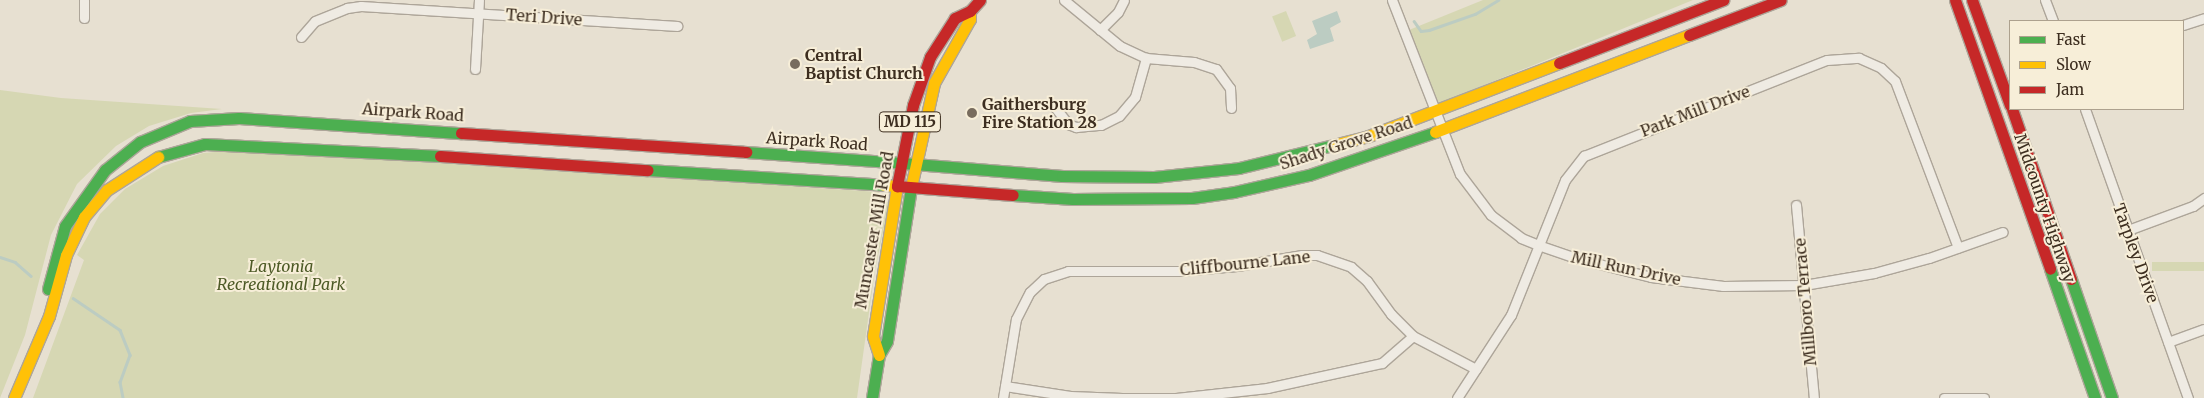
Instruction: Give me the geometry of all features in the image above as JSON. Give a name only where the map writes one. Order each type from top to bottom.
[{"type":"main road","name":"Muncaster Mill Road","points":[[879,355],[872,336],[897,186],[913,105],[930,57],[955,18],[970,11],[980,0]]},
{"type":"main road","name":"Shady Grove Road","points":[[902,163],[1062,176],[1195,174],[1308,153],[1366,137],[1553,63],[1723,0]]},
{"type":"main road","name":"Shady Grove Road","points":[[897,186],[1026,198],[1192,198],[1309,175],[1442,129],[1781,0]]},
{"type":"main road","name":"Midcounty Highway","points":[[1955,0],[2094,398]]},
{"type":"main road","points":[[1972,0],[2009,102]]},
{"type":"main road","name":"Muncaster Mill Road","points":[[872,398],[879,355],[887,340],[911,187],[934,83],[970,19],[970,11]]},
{"type":"main road","name":"Midcounty Highway","points":[[2012,110],[2112,398]]},
{"type":"main road","name":"Airpark Road","points":[[14,398],[44,323],[58,243],[73,212],[105,170],[122,153],[158,133],[190,121],[248,118],[902,163]]},
{"type":"main road","name":"Airpark Road","points":[[44,323],[49,316],[73,237],[94,204],[141,166],[168,152],[188,147],[227,143],[272,145],[897,186]]},
{"type":"street","points":[[84,0],[84,18]]},
{"type":"street","points":[[475,69],[479,0]]},
{"type":"street","points":[[1064,0],[1120,46],[1146,58],[1194,62],[1216,69],[1230,88],[1230,108]]},
{"type":"street","points":[[1100,30],[1118,12],[1124,0]]},
{"type":"street","name":"Mill Run Drive","points":[[1392,0],[1460,174],[1475,197],[1504,226],[1538,245],[1579,259],[1652,277],[1723,286],[1804,285],[1874,273],[1958,248],[2003,232]]},
{"type":"street","points":[[2045,0],[2053,20]]},
{"type":"street","name":"Teri Drive","points":[[301,37],[315,21],[347,8],[479,13],[677,26]]},
{"type":"street","points":[[2184,25],[2204,18]]},
{"type":"street","points":[[1054,106],[1068,124],[1076,127],[1101,125],[1118,116],[1135,97],[1146,58]]},
{"type":"street","name":"Park Mill Drive","points":[[1457,398],[1511,315],[1565,180],[1584,156],[1827,60],[1843,58],[1870,62],[1895,81],[1958,248]]},
{"type":"street","name":"Tarpley Drive","points":[[2085,110],[2188,398]]},
{"type":"street","points":[[2128,230],[2192,206],[2204,198]]},
{"type":"street","name":"Millboro Terrace","points":[[1796,205],[1814,398]]},
{"type":"street","name":"Cliffbourne Lane","points":[[1003,398],[1016,320],[1022,304],[1044,280],[1068,271],[1179,271],[1238,266],[1302,254],[1317,256],[1351,267],[1367,281],[1391,314],[1413,336],[1476,369]]},
{"type":"street","points":[[2168,342],[2204,329]]},
{"type":"street","points":[[1005,386],[1070,396],[1122,398],[1176,398],[1268,393],[1382,363],[1413,336]]},
{"type":"street","points":[[1944,398],[1984,398]]},
{"type":"green space","points":[[1483,0],[1693,0],[1438,104],[1409,30]]},
{"type":"green space","points":[[1286,11],[1296,36],[1282,42],[1272,17]]},
{"type":"green space","points":[[0,90],[61,98],[222,109],[191,113],[149,126],[116,146],[77,184],[51,235],[25,335],[0,398]]},
{"type":"green space","name":"Laytonia Recreational Park","points":[[239,150],[879,192],[889,204],[875,270],[857,398],[33,398],[84,260],[77,255],[100,214],[125,189],[163,166],[203,153]]},
{"type":"green space","points":[[2152,262],[2204,262],[2204,271],[2152,271]]},
{"type":"shaded area","points":[[1337,11],[1341,22],[1330,28],[1334,41],[1310,49],[1307,40],[1317,34],[1312,21]]},
{"type":"waterway","points":[[1414,21],[1421,31],[1429,30],[1475,14],[1498,0]]},
{"type":"waterway","points":[[0,257],[15,262],[31,276]]},
{"type":"waterway","points":[[73,298],[120,330],[130,355],[120,382],[123,398]]},
{"type":"traffic: fast","points":[[48,289],[65,226],[105,170],[140,142],[190,121],[239,118],[461,133]]},
{"type":"traffic: fast","points":[[1013,195],[1073,199],[1192,198],[1234,192],[1309,175],[1435,132]]},
{"type":"traffic: fast","points":[[158,157],[205,144],[440,156]]},
{"type":"traffic: fast","points":[[902,163],[1062,176],[1154,177],[1239,168],[1333,145]]},
{"type":"traffic: fast","points":[[746,152],[902,163]]},
{"type":"traffic: fast","points":[[648,170],[884,185]]},
{"type":"traffic: fast","points":[[872,398],[879,355],[887,341],[911,187]]},
{"type":"traffic: fast","points":[[2050,269],[2095,398]]},
{"type":"traffic: fast","points":[[2071,279],[2112,398]]},
{"type":"traffic: slow","points":[[911,187],[934,83],[970,19],[970,11]]},
{"type":"traffic: slow","points":[[1435,132],[1689,35]]},
{"type":"traffic: slow","points":[[1333,145],[1366,137],[1559,63]]},
{"type":"traffic: slow","points":[[14,398],[49,316],[66,255],[84,217],[107,190],[158,157]]},
{"type":"traffic: slow","points":[[879,355],[873,336],[897,186],[884,185]]},
{"type":"traffic: jam","points":[[980,0],[970,11],[955,18],[930,57],[913,105],[897,186],[1013,195]]},
{"type":"traffic: jam","points":[[1559,63],[1723,0]]},
{"type":"traffic: jam","points":[[1689,35],[1781,0]]},
{"type":"traffic: jam","points":[[1955,0],[2050,269]]},
{"type":"traffic: jam","points":[[1972,0],[2009,102]]},
{"type":"traffic: jam","points":[[2012,110],[2071,279]]},
{"type":"traffic: jam","points":[[461,133],[746,152]]},
{"type":"traffic: jam","points":[[440,156],[648,170]]},
{"type":"place","name":"Central Baptist Church","points":[[795,64]]},
{"type":"place","name":"Gaithersburg Fire Station 28","points":[[972,113]]}]
